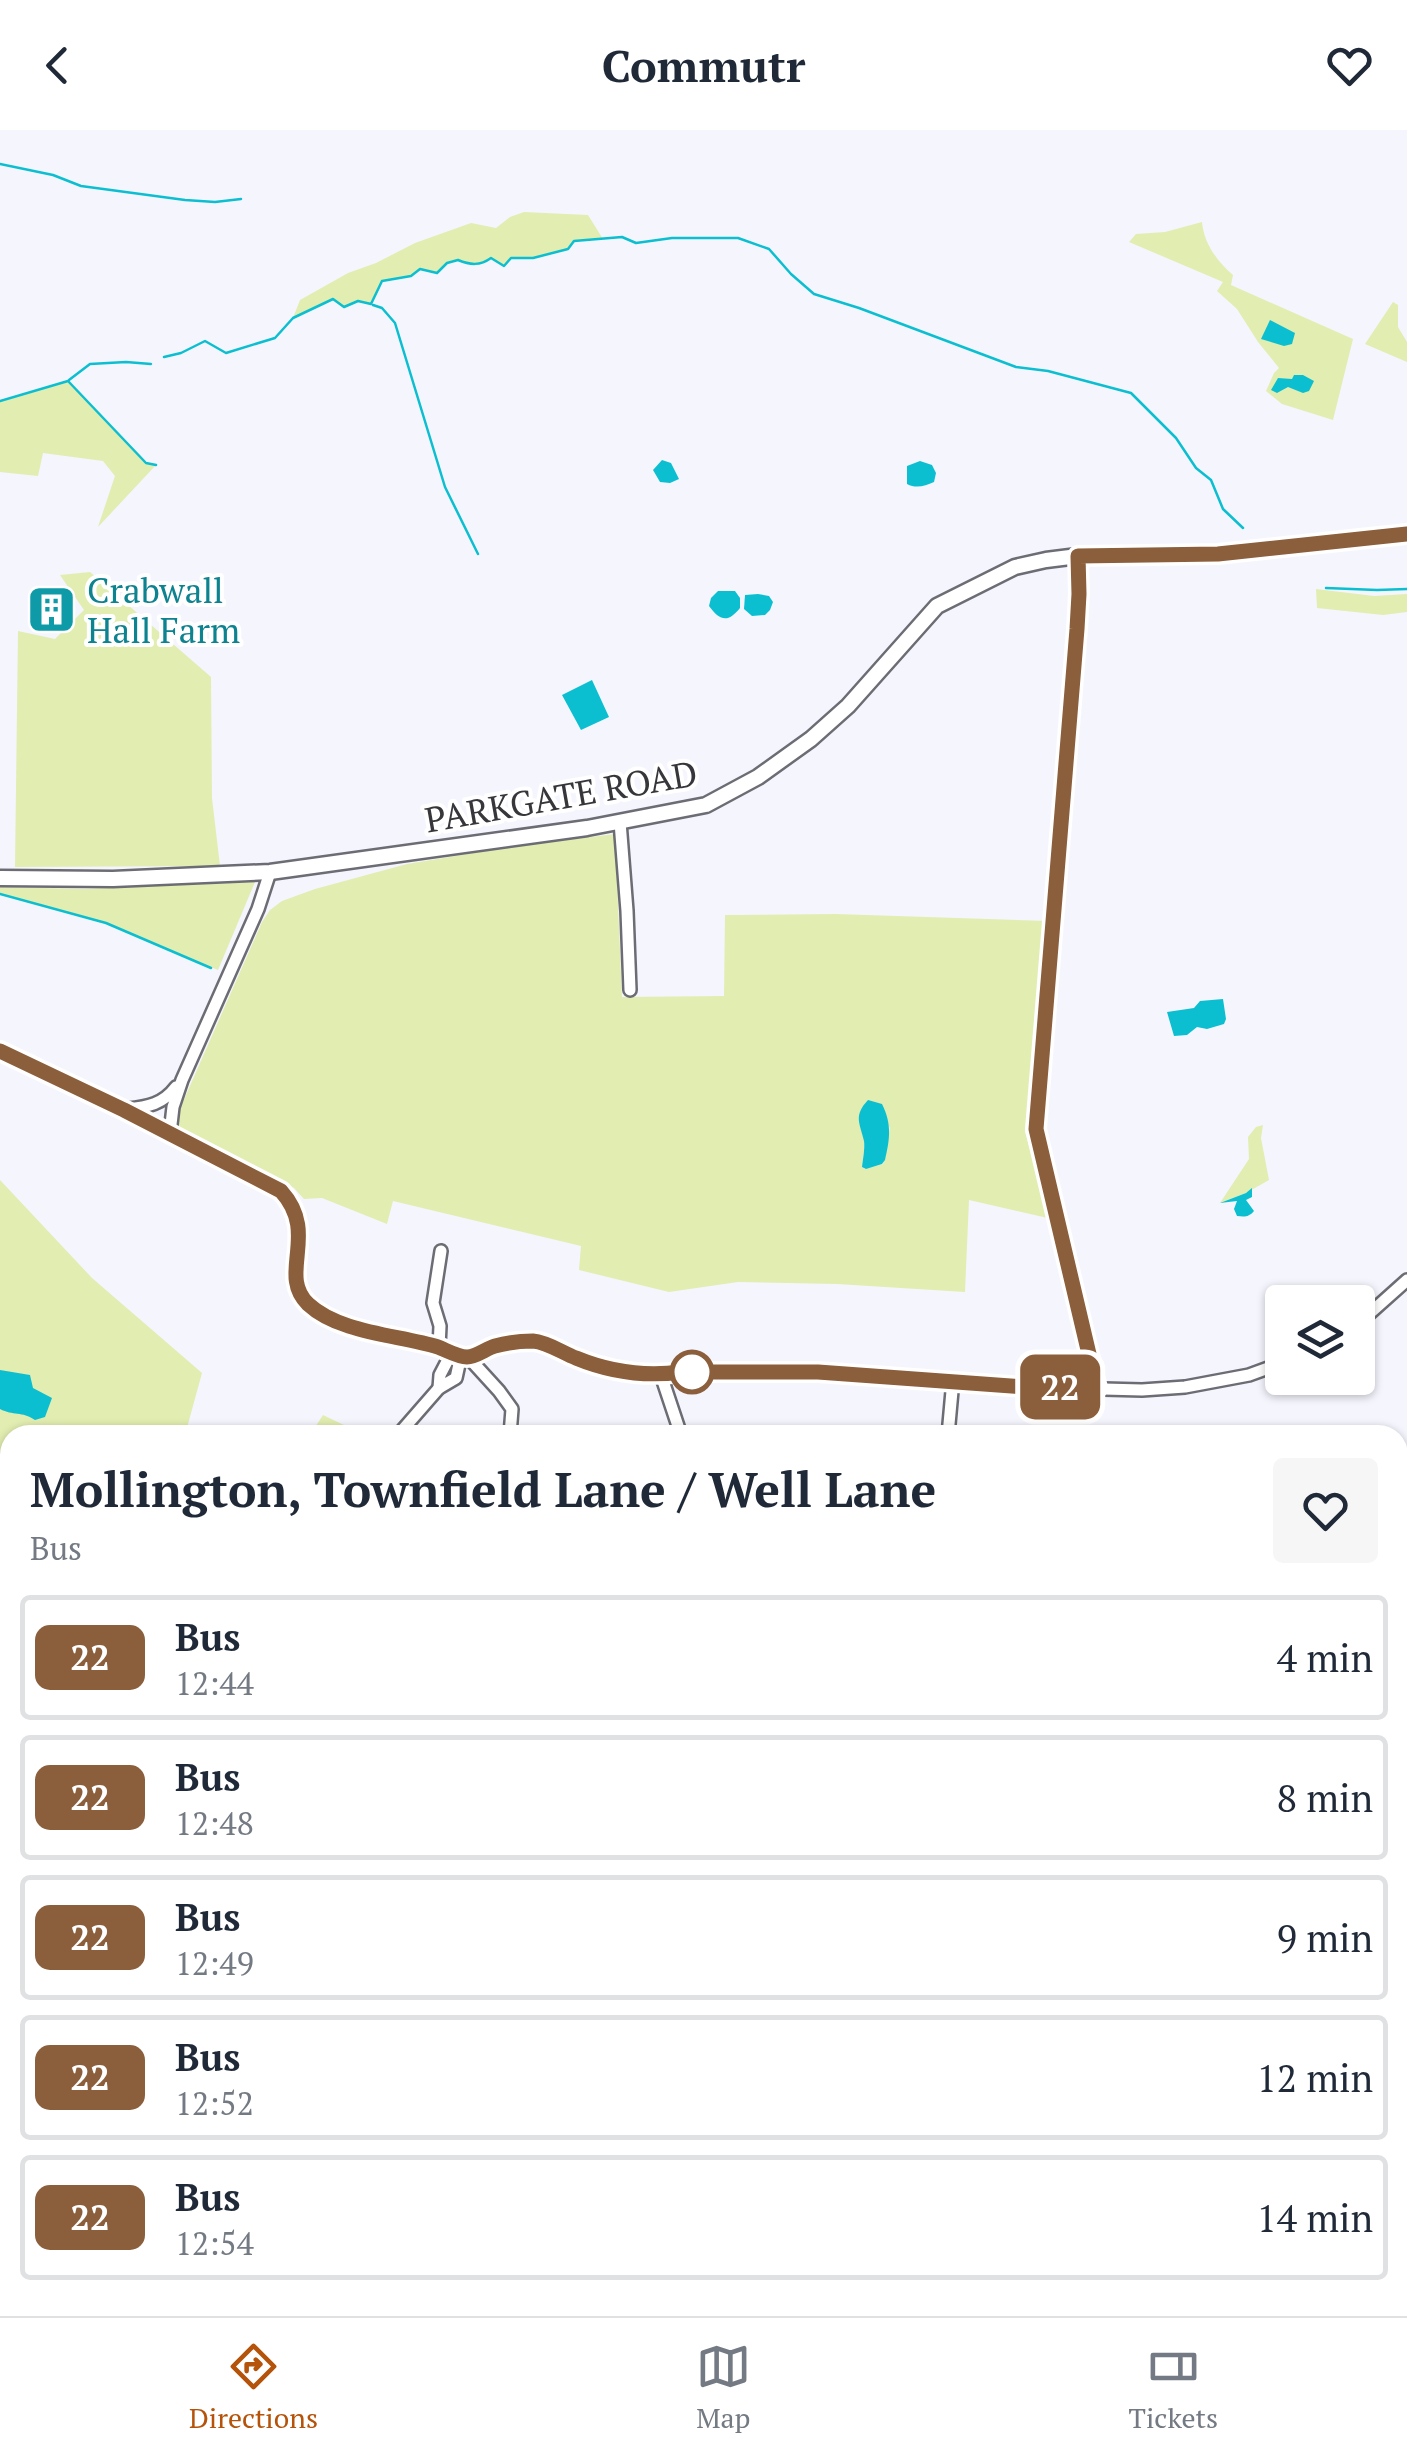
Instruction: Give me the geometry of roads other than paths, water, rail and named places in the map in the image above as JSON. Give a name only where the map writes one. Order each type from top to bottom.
[{"type":"main road","name":"PARKGATE ROAD","points":[[0,878],[113,879],[270,872],[587,828],[706,805],[744,785],[811,739],[848,706],[937,606],[1015,567],[1078,556],[1218,554],[1407,534]]},
{"type":"street","points":[[1078,556],[1078,613],[1036,1129],[1097,1388]]},
{"type":"street","points":[[620,822],[630,990]]},
{"type":"street","points":[[170,1133],[182,1080],[270,872]]},
{"type":"street","points":[[0,1052],[281,1191],[292,1203],[299,1222],[296,1277],[309,1304],[341,1322],[461,1355],[512,1408],[511,1425]]},
{"type":"street","points":[[124,1110],[161,1102],[182,1080]]},
{"type":"street","points":[[438,1347],[440,1326],[433,1303],[440,1252]]},
{"type":"street","points":[[1375,1309],[1407,1280]]},
{"type":"street","points":[[461,1355],[536,1341],[590,1363],[636,1374],[818,1372],[1026,1387],[1142,1390],[1185,1387],[1265,1369]]},
{"type":"street","points":[[407,1425],[439,1388],[456,1378],[461,1355]]},
{"type":"street","points":[[661,1375],[678,1425]]},
{"type":"street","points":[[949,1425],[953,1380]]},
{"type":"water","points":[[1270,320],[1295,333],[1292,344],[1284,346],[1261,339]]},
{"type":"water","points":[[1294,375],[1314,381],[1309,391],[1303,393],[1288,387],[1277,393],[1271,390],[1278,378],[1292,379]]},
{"type":"water","points":[[662,460],[671,463],[679,479],[660,482],[653,470]]},
{"type":"water","points":[[920,461],[932,465],[936,473],[934,482],[907,484],[907,466]]},
{"type":"water","points":[[718,591],[735,591],[740,598],[740,608],[728,618],[720,617],[709,606]]},
{"type":"water","points":[[745,595],[769,596],[773,602],[765,615],[752,616],[744,609]]},
{"type":"water","points":[[592,680],[609,717],[581,730],[562,695]]},
{"type":"water","points":[[1223,999],[1224,1024],[1207,1029],[1197,1027],[1187,1035],[1174,1036],[1167,1012],[1194,1008],[1200,1001]]},
{"type":"water","points":[[868,1100],[882,1104],[889,1132],[885,1160],[866,1169],[862,1167],[864,1144],[859,1120]]},
{"type":"water","points":[[1252,1188],[1252,1197],[1246,1200],[1254,1211],[1249,1215],[1237,1216],[1237,1201],[1220,1203],[1246,1193]]},
{"type":"water","points":[[0,1370],[30,1375],[33,1388],[52,1398],[45,1417],[35,1420],[0,1409]]},
{"type":"waterway","points":[[0,164],[53,175],[81,186],[185,200],[241,199]]},
{"type":"waterway","points":[[164,357],[205,341],[226,353],[275,338],[293,318],[333,299],[344,307],[358,301],[371,304],[382,281],[411,276],[420,269],[437,273],[447,263],[458,260],[475,264],[491,258],[504,266],[511,258],[533,258],[568,249],[574,241],[622,237],[636,243],[672,238],[738,238],[769,249],[814,294],[1016,367],[1048,371],[1131,393],[1211,480],[1223,509],[1243,528]]},
{"type":"waterway","points":[[373,305],[382,308],[395,323],[445,487],[478,554]]},
{"type":"waterway","points":[[69,380],[90,364],[151,364]]},
{"type":"waterway","points":[[0,401],[68,381],[146,463],[156,465]]},
{"type":"waterway","points":[[1326,588],[1407,589]]},
{"type":"waterway","points":[[0,894],[106,923],[211,968]]},
{"type":"place","name":"Crabwall Hall Farm","points":[[52,610]]}]
